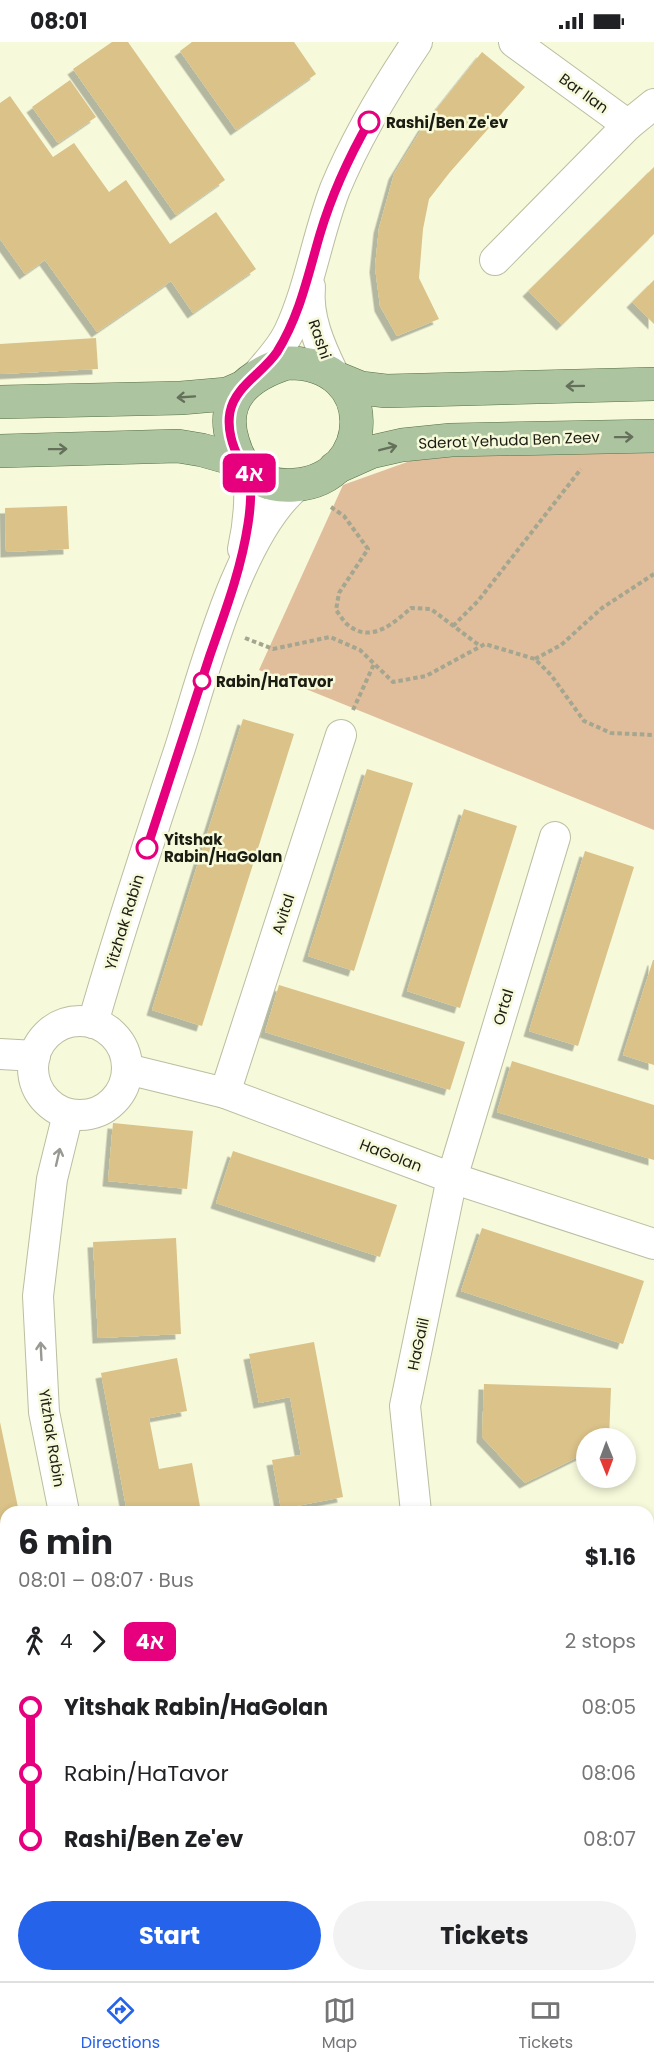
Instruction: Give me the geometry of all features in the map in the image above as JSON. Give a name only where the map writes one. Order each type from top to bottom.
[{"type":"main road","points":[[0,402],[181,398],[227,394],[287,363],[316,365],[361,388],[386,391],[654,384]]},
{"type":"main road","points":[[0,451],[178,446],[202,450],[244,466],[259,479],[274,484],[298,484],[322,477],[344,459],[351,448],[357,424],[356,410],[336,376]]},
{"type":"main road","points":[[244,466],[233,442],[229,422],[230,410],[235,398],[250,382]]},
{"type":"main road","name":"Sderot Yehuda Ben Zeev","points":[[333,469],[371,452],[402,445],[451,440],[654,436]]},
{"type":"street","name":"Rashi","points":[[250,382],[274,356],[288,334],[336,188],[359,139],[398,70],[417,42]]},
{"type":"street","name":"Bar Ilan","points":[[514,42],[628,125]]},
{"type":"street","points":[[495,260],[628,125],[654,104]]},
{"type":"street","name":"Rashi","points":[[311,269],[308,301],[319,342],[336,376]]},
{"type":"street","name":"Yitzhak Rabin","points":[[93,1023],[117,938],[236,581],[248,524],[250,495],[244,466]]},
{"type":"street","name":"Yitzhak Rabin","points":[[236,581],[276,507],[298,484]]},
{"type":"street","name":"Avital","points":[[225,1092],[341,735]]},
{"type":"street","name":"Ortal","points":[[452,1178],[555,837]]},
{"type":"street","points":[[93,1023],[104,1028],[121,1046],[127,1069],[120,1092],[103,1109],[80,1115],[68,1114],[50,1104],[38,1090],[33,1074],[35,1056],[41,1042],[64,1024],[93,1023]]},
{"type":"street","points":[[0,1054],[35,1056]]},
{"type":"street","name":"HaGolan","points":[[127,1069],[225,1092],[452,1178],[654,1244]]},
{"type":"street","name":"Yitzhak Rabin","points":[[63,1506],[44,1412],[38,1296],[52,1179],[68,1114]]},
{"type":"street","name":"HaGalil","points":[[415,1506],[405,1406],[452,1178]]},
{"type":"path","points":[[453,626],[478,601],[605,437]]},
{"type":"path","points":[[326,504],[344,516],[368,549],[339,593],[336,610],[348,625],[362,632],[376,632],[391,625],[411,608],[431,609],[480,646]]},
{"type":"path","points":[[535,659],[561,645],[602,608],[654,574]]},
{"type":"path","points":[[220,625],[273,649],[330,637],[360,650],[393,682],[426,676],[485,644],[535,659],[551,675],[584,721],[611,733],[654,735]]},
{"type":"path","points":[[341,735],[375,664]]},
{"type":"shaded area","points":[[654,449],[654,830],[259,670],[343,485],[438,451]]},
{"type":"building","points":[[112,42],[128,42],[225,180],[176,215],[73,69]]},
{"type":"building","points":[[192,42],[294,42],[316,74],[236,130],[180,51]]},
{"type":"building","points":[[482,52],[525,87],[429,199],[423,229],[419,278],[439,319],[397,336],[380,306],[375,267],[379,228],[394,174],[424,125]]},
{"type":"building","points":[[70,80],[96,117],[58,143],[32,107]]},
{"type":"building","points":[[10,96],[53,157],[74,143],[109,192],[126,180],[170,244],[216,212],[256,269],[193,313],[171,281],[97,332],[45,260],[25,274],[0,239],[0,103]]},
{"type":"building","points":[[654,167],[654,234],[562,325],[528,291]]},
{"type":"building","points":[[654,280],[654,324],[632,302]]},
{"type":"building","points":[[96,338],[98,369],[0,374],[0,344]]},
{"type":"building","points":[[67,506],[69,549],[6,552],[5,508]]},
{"type":"building","points":[[243,719],[294,734],[202,1026],[152,1010]]},
{"type":"building","points":[[367,769],[413,783],[354,971],[308,956]]},
{"type":"building","points":[[464,809],[517,826],[460,1008],[407,991]]},
{"type":"building","points":[[585,851],[634,867],[578,1046],[529,1031]]},
{"type":"building","points":[[654,960],[654,1065],[623,1055]]},
{"type":"building","points":[[279,985],[465,1042],[450,1090],[265,1032]]},
{"type":"building","points":[[512,1061],[654,1105],[654,1160],[497,1112]]},
{"type":"building","points":[[113,1123],[193,1131],[187,1189],[108,1181]]},
{"type":"building","points":[[233,1151],[397,1205],[380,1257],[216,1203]]},
{"type":"building","points":[[482,1228],[644,1281],[623,1344],[461,1291]]},
{"type":"building","points":[[176,1238],[181,1334],[98,1338],[93,1242]]},
{"type":"building","points":[[314,1342],[343,1497],[296,1506],[280,1506],[272,1460],[301,1455],[290,1397],[259,1403],[249,1354]]},
{"type":"building","points":[[177,1358],[187,1411],[149,1418],[159,1469],[192,1463],[200,1506],[126,1506],[101,1373]]},
{"type":"building","points":[[484,1384],[611,1388],[609,1428],[576,1428],[576,1458],[525,1483],[482,1437]]},
{"type":"building","points":[[0,1422],[18,1506],[0,1506]]},
{"type":"bus line","name":"4א","points":[[147,848],[236,581],[248,524],[250,495],[248,471],[241,461],[231,435],[230,410],[243,387],[274,356],[288,334],[336,188],[369,122]]},
{"type":"place","name":"Rashi/Ben Ze'ev","points":[[369,122]]},
{"type":"place","name":"Rabin/HaTavor","points":[[202,681]]},
{"type":"place","name":"Yitshak Rabin/HaGolan","points":[[147,848]]}]
